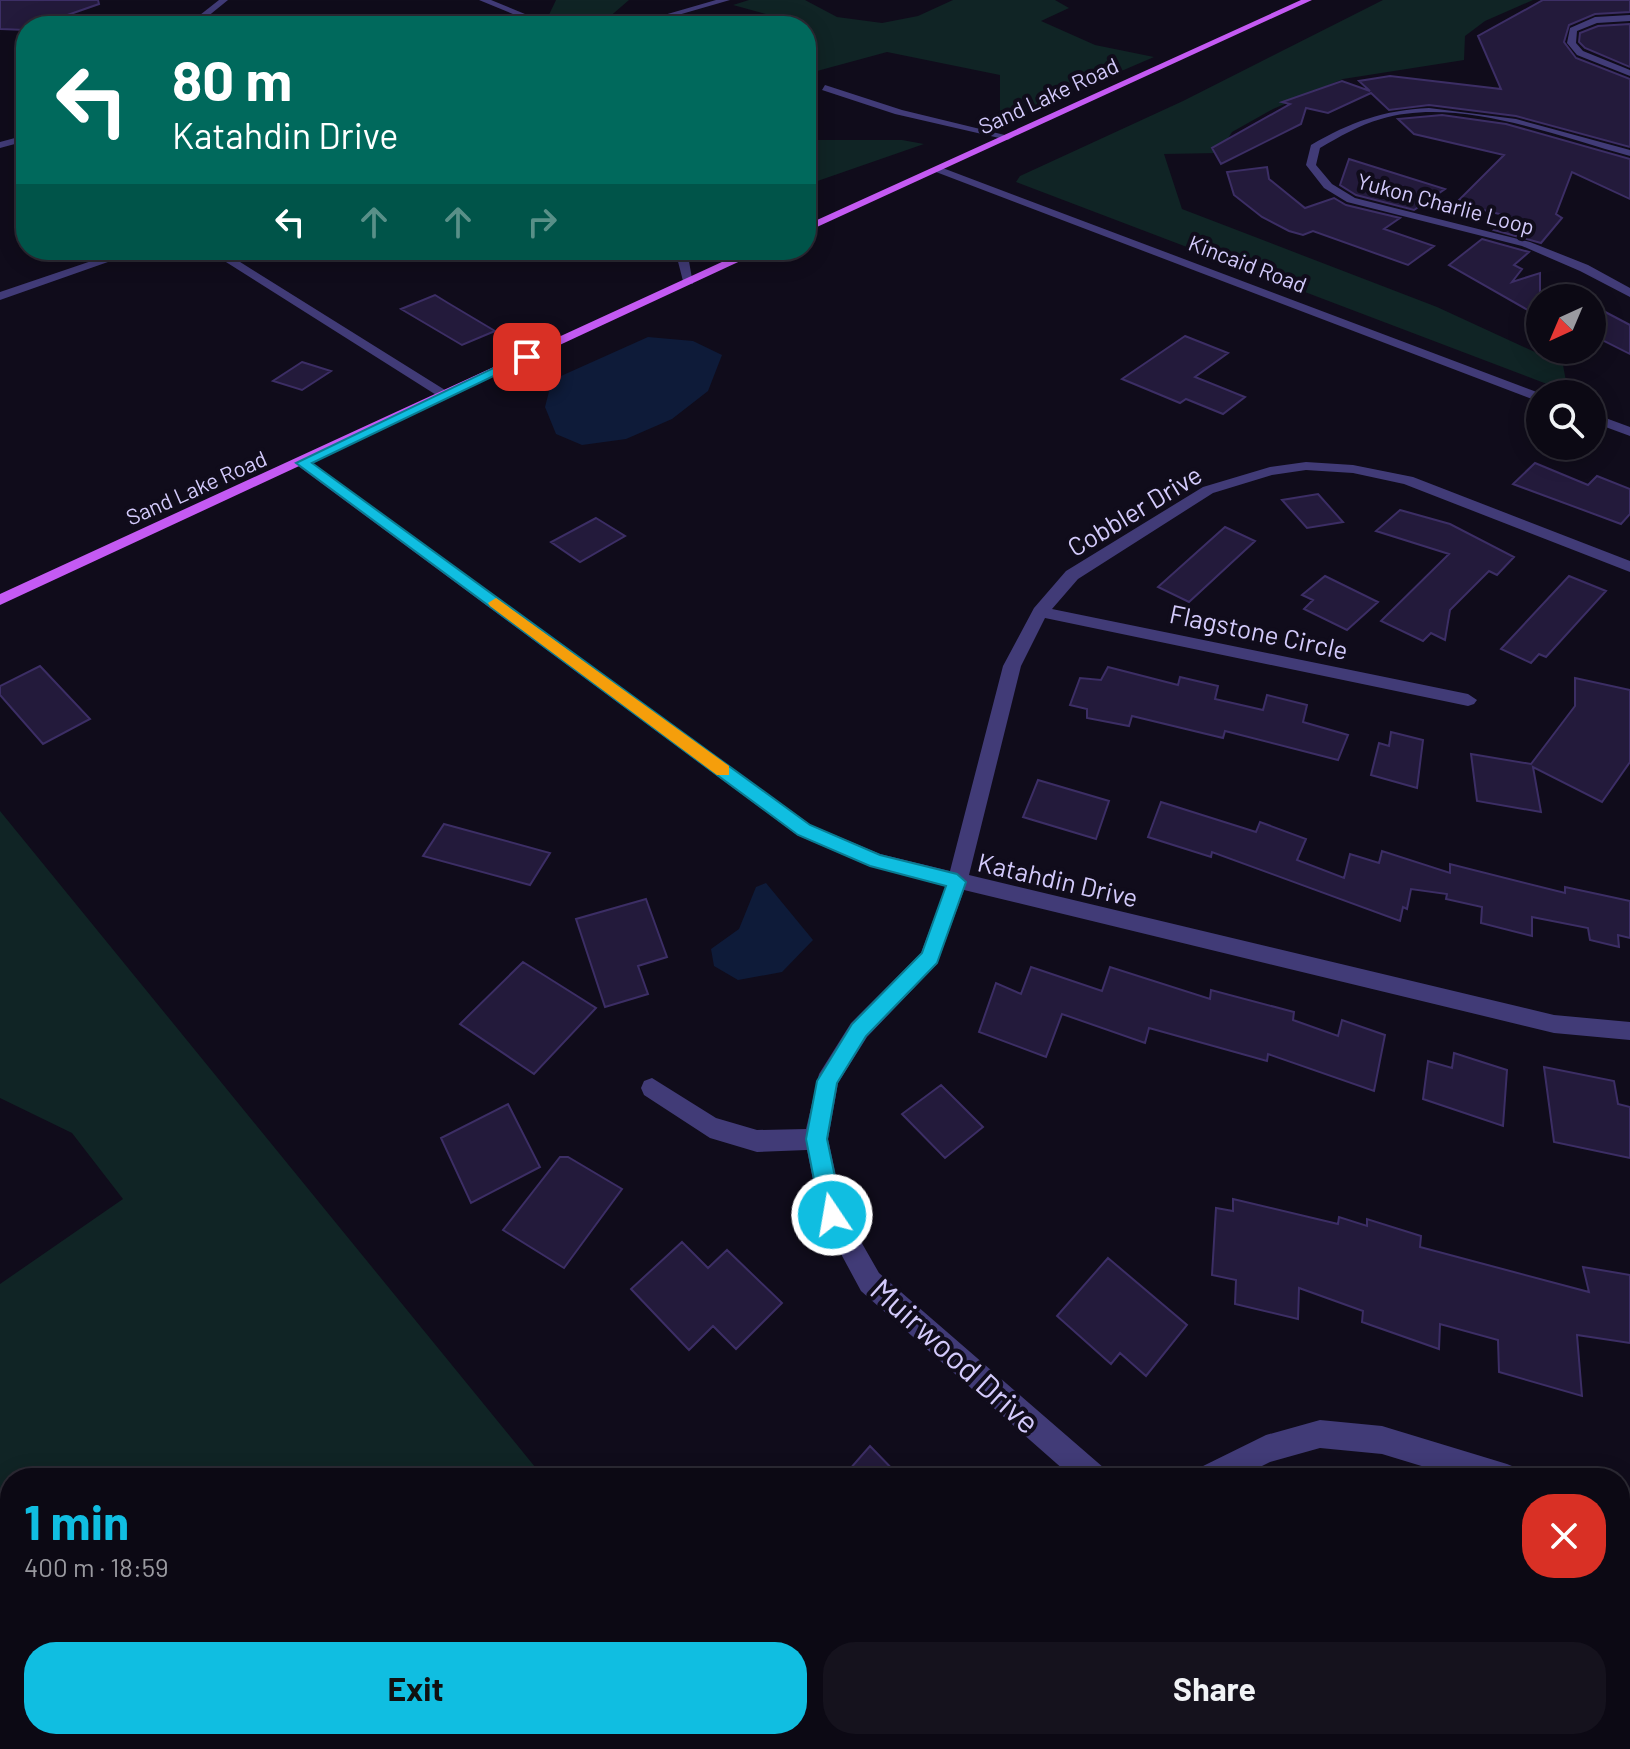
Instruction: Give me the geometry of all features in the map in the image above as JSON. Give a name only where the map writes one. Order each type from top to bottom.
[{"type":"main road","name":"Sand Lake Road","points":[[816,225],[1308,0]]},
{"type":"main road","name":"Sand Lake Road","points":[[0,600],[303,463],[736,260]]},
{"type":"street","points":[[203,16],[224,0]]},
{"type":"street","points":[[483,0],[524,16]]},
{"type":"street","points":[[667,16],[726,0]]},
{"type":"street","points":[[1630,18],[1595,20],[1573,30],[1571,43],[1580,53],[1630,73]]},
{"type":"street","points":[[825,88],[899,112],[1008,137]]},
{"type":"street","name":"Yukon Charlie Loop","points":[[1630,153],[1480,116],[1400,112],[1346,128],[1315,147],[1311,165],[1328,186],[1351,200],[1526,244],[1584,268],[1630,293]]},
{"type":"street","name":"Kincaid Road","points":[[940,170],[1526,393]]},
{"type":"street","points":[[0,296],[106,260]]},
{"type":"street","points":[[229,260],[446,395]]},
{"type":"street","points":[[684,260],[689,281]]},
{"type":"street","points":[[1606,423],[1630,432]]},
{"type":"street","name":"Katahdin Drive","points":[[303,463],[804,830],[876,861],[1554,1024],[1630,1031]]},
{"type":"street","name":"Cobbler Drive","points":[[957,882],[1012,666],[1040,612],[1072,575],[1208,490],[1270,471],[1306,466],[1353,469],[1408,480],[1630,567]]},
{"type":"street","name":"Flagstone Circle","points":[[1040,612],[1468,700]]},
{"type":"street","name":"Muirwood Drive","points":[[957,882],[930,958],[859,1030],[827,1081],[816,1139],[832,1215],[870,1282],[1083,1468]]},
{"type":"street","points":[[652,1088],[710,1127],[757,1141],[816,1139]]},
{"type":"street","points":[[1229,1468],[1266,1449],[1320,1434],[1382,1440],[1474,1468]]},
{"type":"green space","points":[[556,0],[629,0],[610,16],[548,16]]},
{"type":"green space","points":[[749,0],[805,0],[837,17],[882,23],[918,16],[953,0],[1055,0],[1069,8],[1041,21],[1095,45],[1154,57],[1000,123],[1000,75],[887,52],[816,71],[816,16],[773,16],[733,5]]},
{"type":"green space","points":[[1383,0],[1533,0],[1485,21],[1465,36],[1464,60],[1343,79],[1273,109],[1232,132],[1219,153],[1164,154],[1182,209],[1437,307],[1526,348],[1526,364],[1563,365],[1566,380],[1536,380],[1016,182],[1020,176],[1183,101]]},
{"type":"green space","points":[[816,140],[902,140],[924,144],[816,182]]},
{"type":"green space","points":[[0,811],[536,1468],[0,1468],[0,1284],[123,1199],[72,1133],[0,1098]]},
{"type":"water","points":[[648,337],[693,341],[722,355],[708,391],[672,419],[626,439],[582,445],[556,434],[545,407],[552,380]]},
{"type":"water","points":[[766,883],[813,940],[782,972],[738,980],[714,966],[711,949],[739,929],[756,887]]},
{"type":"building","points":[[0,0],[98,0],[99,4],[65,16],[16,16],[16,30],[0,29]]},
{"type":"building","points":[[1543,0],[1630,0],[1630,12],[1595,14],[1569,25],[1564,42],[1576,58],[1630,79],[1630,147],[1516,116],[1429,105],[1389,110],[1371,93],[1328,113],[1306,108],[1301,124],[1221,164],[1212,148],[1290,104],[1282,102],[1342,81],[1370,91],[1359,81],[1390,76],[1501,89],[1478,36]]},
{"type":"building","points":[[1630,24],[1630,67],[1585,48],[1579,42],[1580,33],[1598,26]]},
{"type":"building","points":[[1442,115],[1506,124],[1630,159],[1630,199],[1572,172],[1556,214],[1562,218],[1541,243],[1494,230],[1511,217],[1456,203],[1504,155],[1414,134],[1398,119]]},
{"type":"building","points":[[1349,159],[1445,189],[1414,210],[1356,195],[1340,185]]},
{"type":"building","points":[[1267,167],[1269,179],[1305,208],[1334,198],[1346,205],[1400,218],[1384,229],[1434,246],[1408,265],[1313,231],[1303,235],[1289,231],[1262,217],[1234,195],[1227,172]]},
{"type":"building","points":[[1482,239],[1529,252],[1514,265],[1522,269],[1512,282],[1540,273],[1540,284],[1526,284],[1526,309],[1449,265]]},
{"type":"building","points":[[435,295],[495,331],[462,345],[401,309]]},
{"type":"building","points":[[1606,312],[1630,325],[1630,354],[1606,342]]},
{"type":"building","points":[[1185,336],[1228,353],[1195,377],[1245,397],[1223,414],[1186,399],[1180,403],[1122,379]]},
{"type":"building","points":[[302,362],[331,371],[302,390],[273,381]]},
{"type":"building","points":[[1535,463],[1588,485],[1597,476],[1630,489],[1630,514],[1621,524],[1513,484]]},
{"type":"building","points":[[1318,494],[1343,522],[1307,528],[1282,500]]},
{"type":"building","points":[[1400,510],[1450,524],[1514,557],[1497,575],[1489,571],[1450,610],[1445,640],[1431,633],[1423,641],[1381,621],[1449,554],[1376,531]]},
{"type":"building","points":[[596,518],[625,536],[580,562],[551,542]]},
{"type":"building","points":[[1225,527],[1255,541],[1189,602],[1158,587]]},
{"type":"building","points":[[1325,576],[1378,602],[1347,630],[1304,609],[1313,600],[1302,595]]},
{"type":"building","points":[[1569,576],[1606,591],[1546,657],[1539,654],[1531,663],[1501,649]]},
{"type":"building","points":[[40,666],[90,719],[43,744],[0,695],[0,686]]},
{"type":"building","points":[[1108,667],[1178,685],[1180,677],[1218,686],[1215,699],[1263,710],[1267,695],[1307,705],[1303,722],[1348,735],[1338,760],[1225,731],[1223,738],[1132,716],[1129,726],[1087,718],[1087,709],[1070,705],[1080,678],[1101,680]]},
{"type":"building","points":[[1575,678],[1630,690],[1630,762],[1602,802],[1533,767],[1541,812],[1477,801],[1471,754],[1531,764],[1575,706]]},
{"type":"building","points":[[1391,732],[1423,740],[1417,788],[1371,775],[1379,743],[1389,746]]},
{"type":"building","points":[[1038,780],[1109,801],[1096,839],[1023,817]]},
{"type":"building","points":[[1161,802],[1256,832],[1260,822],[1306,839],[1297,860],[1344,878],[1350,854],[1379,863],[1382,851],[1450,873],[1450,864],[1565,893],[1565,887],[1630,901],[1630,938],[1618,935],[1619,947],[1590,940],[1588,928],[1532,917],[1532,936],[1481,923],[1482,907],[1446,899],[1447,894],[1411,889],[1407,909],[1403,907],[1400,921],[1212,852],[1211,857],[1148,837]]},
{"type":"building","points":[[444,824],[550,853],[530,885],[423,856]]},
{"type":"building","points":[[646,899],[667,957],[638,966],[648,994],[605,1007],[576,919]]},
{"type":"building","points":[[523,962],[596,1008],[534,1074],[460,1024]]},
{"type":"building","points":[[1031,967],[1102,991],[1110,967],[1210,999],[1211,990],[1294,1012],[1293,1020],[1338,1036],[1342,1020],[1385,1035],[1374,1091],[1268,1054],[1267,1061],[1149,1028],[1145,1043],[1062,1014],[1046,1057],[979,1032],[996,983],[1021,994]]},
{"type":"building","points":[[1454,1053],[1507,1070],[1503,1126],[1423,1099],[1428,1061],[1452,1068]]},
{"type":"building","points":[[1544,1067],[1614,1081],[1618,1104],[1630,1107],[1630,1158],[1554,1142]]},
{"type":"building","points":[[941,1085],[983,1127],[945,1158],[902,1114]]},
{"type":"building","points":[[508,1104],[540,1167],[471,1203],[441,1138]]},
{"type":"building","points":[[560,1157],[568,1157],[622,1189],[564,1268],[503,1230]]},
{"type":"building","points":[[1233,1199],[1338,1224],[1339,1217],[1367,1226],[1367,1219],[1421,1236],[1420,1247],[1589,1292],[1583,1267],[1630,1275],[1630,1343],[1577,1335],[1582,1396],[1499,1372],[1498,1340],[1440,1324],[1439,1349],[1362,1322],[1363,1311],[1299,1288],[1298,1319],[1235,1304],[1236,1280],[1212,1275],[1216,1208],[1233,1211]]},
{"type":"building","points":[[682,1242],[708,1268],[727,1250],[782,1303],[736,1349],[713,1326],[689,1350],[631,1289]]},
{"type":"building","points":[[1108,1258],[1187,1325],[1146,1376],[1120,1353],[1111,1364],[1057,1316]]},
{"type":"building","points":[[870,1446],[891,1468],[851,1468]]},
{"type":"slow traffic","points":[[496,603],[723,770]]},
{"type":"route","points":[[527,357],[303,463],[804,830],[876,861],[957,882],[930,958],[859,1030],[827,1081],[816,1139],[832,1215]]}]
